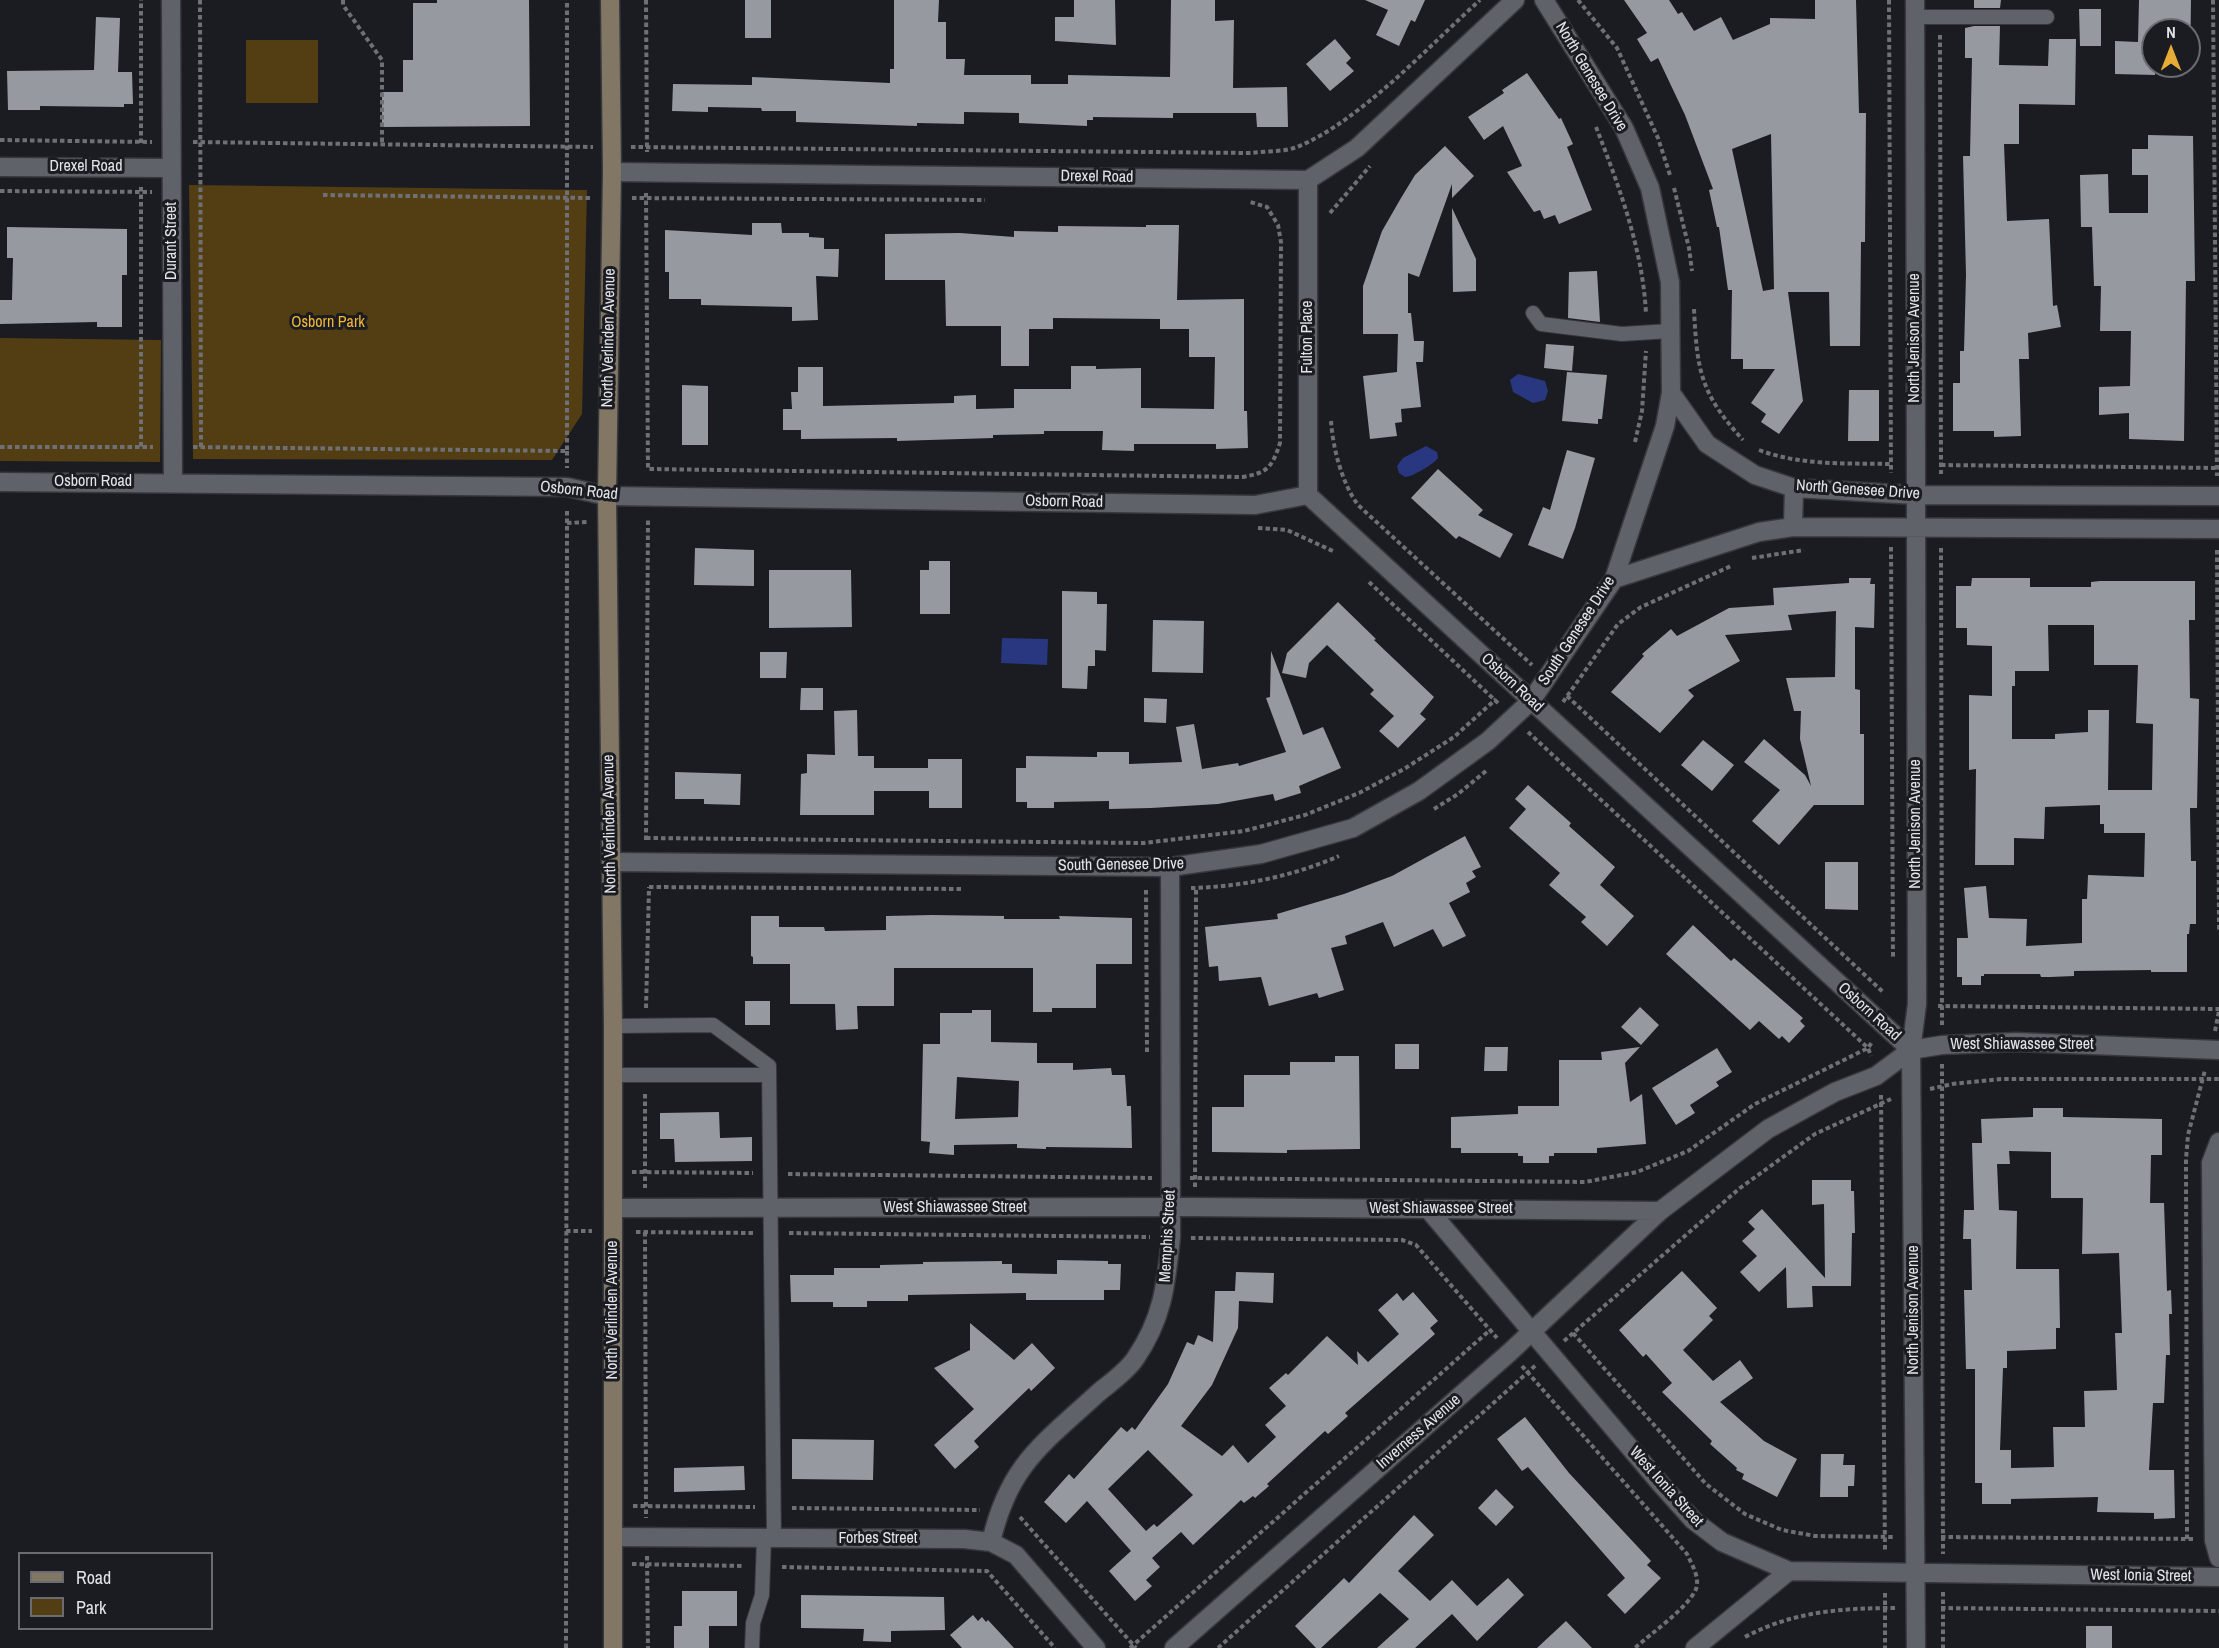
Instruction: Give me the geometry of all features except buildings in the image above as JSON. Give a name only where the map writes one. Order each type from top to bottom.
[{"type":"street","name":"Durant Street","points":[[171,0],[172,482]]},
{"type":"street","name":"North Verlinden Avenue","points":[[610,0],[612,172],[607,520],[613,1026],[614,1648]]},
{"type":"street","points":[[1308,180],[1357,148],[1515,0]]},
{"type":"street","name":"North Genesee Drive","points":[[1544,0],[1624,128],[1650,188],[1670,282],[1671,393],[1707,444],[1755,476],[1794,488],[1916,495],[2218,496]]},
{"type":"street","name":"North Jenison Avenue","points":[[1915,8],[1917,1004],[1911,1050],[1916,1648]]},
{"type":"street","name":"Drexel Road","points":[[0,167],[171,168]]},
{"type":"street","name":"Drexel Road","points":[[612,172],[1308,180]]},
{"type":"street","name":"Fulton Place","points":[[1308,180],[1308,495]]},
{"type":"street","name":"South Genesee Drive","points":[[611,862],[1170,867],[1261,854],[1353,828],[1419,791],[1488,741],[1531,701],[1614,579],[1665,426],[1671,393]]},
{"type":"street","name":"Osborn Road","points":[[0,482],[567,487],[607,496],[1255,505],[1308,495],[1881,1025],[1911,1050]]},
{"type":"street","points":[[1793,527],[1794,488]]},
{"type":"street","name":"North Genesee Drive","points":[[1614,579],[1759,532],[1793,527],[2218,529]]},
{"type":"street","name":"Memphis Street","points":[[991,1542],[1006,1491],[1026,1459],[1134,1361],[1152,1327],[1165,1294],[1171,1237],[1170,867]]},
{"type":"street","name":"West Shiawassee Street","points":[[613,1208],[1171,1207],[1660,1211],[1768,1129],[1836,1092],[1876,1076],[1911,1050],[1942,1045],[2016,1042],[2219,1050]]},
{"type":"street","points":[[2219,1142],[2211,1163],[2214,1539],[2219,1558]]},
{"type":"street","name":"West Ionia Street","points":[[1428,1209],[1693,1520],[1722,1542],[1789,1571],[2219,1576]]},
{"type":"street","name":"Inverness Avenue","points":[[1174,1648],[1510,1352],[1660,1211]]},
{"type":"street","name":"Forbes Street","points":[[615,1537],[964,1539],[991,1542],[1016,1555],[1096,1648]]},
{"type":"street","points":[[1695,1648],[1789,1571]]},
{"type":"lane","points":[[1915,8],[2047,17]]},
{"type":"lane","points":[[1533,313],[1541,324],[1622,334],[1670,331]]},
{"type":"lane","points":[[613,1026],[713,1025],[769,1066],[773,1508],[763,1567],[762,1595],[753,1623],[752,1648]]},
{"type":"lane","points":[[613,1076],[770,1075]]},
{"type":"path","points":[[141,0],[141,448]]},
{"type":"path","points":[[200,0],[201,447]]},
{"type":"path","points":[[343,0],[343,5],[382,60],[382,144]]},
{"type":"path","points":[[566,1648],[567,0]]},
{"type":"path","points":[[646,0],[647,172],[645,197],[648,469],[1242,477],[1262,473],[1275,460],[1280,443],[1281,242],[1278,225],[1267,207],[1238,202]]},
{"type":"path","points":[[0,140],[1251,153],[1295,148],[1327,132],[1359,109],[1480,0]]},
{"type":"path","points":[[1578,0],[1617,48],[1658,138],[1689,248],[1692,272]]},
{"type":"path","points":[[1889,0],[1891,493]]},
{"type":"path","points":[[2213,0],[2218,496]]},
{"type":"path","points":[[1595,124],[1628,220],[1645,286],[1647,332],[1642,411],[1632,454]]},
{"type":"path","points":[[1330,224],[1330,213],[1377,158]]},
{"type":"path","points":[[0,191],[201,192]]},
{"type":"path","points":[[323,195],[989,200]]},
{"type":"path","points":[[1694,308],[1696,355],[1702,381],[1726,422],[1743,441],[1760,451],[1787,459],[1824,464],[2218,468]]},
{"type":"path","points":[[1331,418],[1343,474],[1350,493],[1358,505],[1530,662],[1885,994]]},
{"type":"path","points":[[0,447],[141,448],[173,446],[567,451]]},
{"type":"path","points":[[567,523],[660,519]]},
{"type":"path","points":[[1247,527],[1287,530],[1342,556]]},
{"type":"path","points":[[1891,527],[1893,966]]},
{"type":"path","points":[[2218,529],[2219,931]]},
{"type":"path","points":[[1746,559],[1807,550]]},
{"type":"path","points":[[1881,550],[1952,550]]},
{"type":"path","points":[[2205,552],[2218,552]]},
{"type":"path","points":[[1521,741],[1550,718],[1618,624],[1641,607],[1736,564]]},
{"type":"path","points":[[1366,574],[1370,585],[1868,1048],[1882,1102],[1885,1648]]},
{"type":"path","points":[[646,838],[1144,843],[1244,831],[1305,815],[1359,793],[1404,769],[1454,737],[1512,683],[1537,653]]},
{"type":"path","points":[[1427,812],[1458,794],[1494,764]]},
{"type":"path","points":[[1134,890],[1232,885],[1291,872],[1344,854]]},
{"type":"path","points":[[649,887],[969,889]]},
{"type":"path","points":[[1146,890],[1147,1062]]},
{"type":"path","points":[[1917,1004],[2219,1009]]},
{"type":"path","points":[[1943,1006],[1943,1648]]},
{"type":"path","points":[[613,1172],[1585,1182],[1637,1172],[1688,1151],[1755,1104],[1868,1048],[1881,1025]]},
{"type":"path","points":[[1218,1648],[1527,1372],[1740,1188],[1815,1134],[1882,1102],[1942,1086],[2001,1079],[2219,1079]]},
{"type":"path","points":[[1147,1166],[1152,1207]]},
{"type":"path","points":[[566,1231],[1402,1240],[1416,1245],[1687,1554],[1696,1572],[1696,1589],[1684,1604],[1635,1648]]},
{"type":"path","points":[[1130,1648],[1490,1330]]},
{"type":"path","points":[[1573,1333],[1706,1484],[1745,1514],[1782,1530],[1815,1536],[2214,1539]]},
{"type":"path","points":[[615,1506],[981,1510]]},
{"type":"path","points":[[614,1564],[987,1571],[1055,1648]]},
{"type":"path","points":[[1738,1640],[1766,1626],[1807,1613],[1844,1608],[2219,1611]]},
{"type":"green space","points":[[246,40],[318,40],[318,103],[246,103]]},
{"type":"green space","name":"Osborn Park","points":[[189,185],[587,190],[582,414],[552,460],[193,459]]},
{"type":"green space","points":[[0,338],[161,340],[160,462],[0,461]]},
{"type":"water","points":[[1518,374],[1545,381],[1548,391],[1545,400],[1533,403],[1513,392],[1510,380]]},
{"type":"water","points":[[1426,446],[1437,452],[1436,461],[1423,470],[1405,477],[1399,473],[1397,466],[1403,458]]},
{"type":"water","points":[[1002,638],[1048,639],[1047,665],[1001,663]]}]
